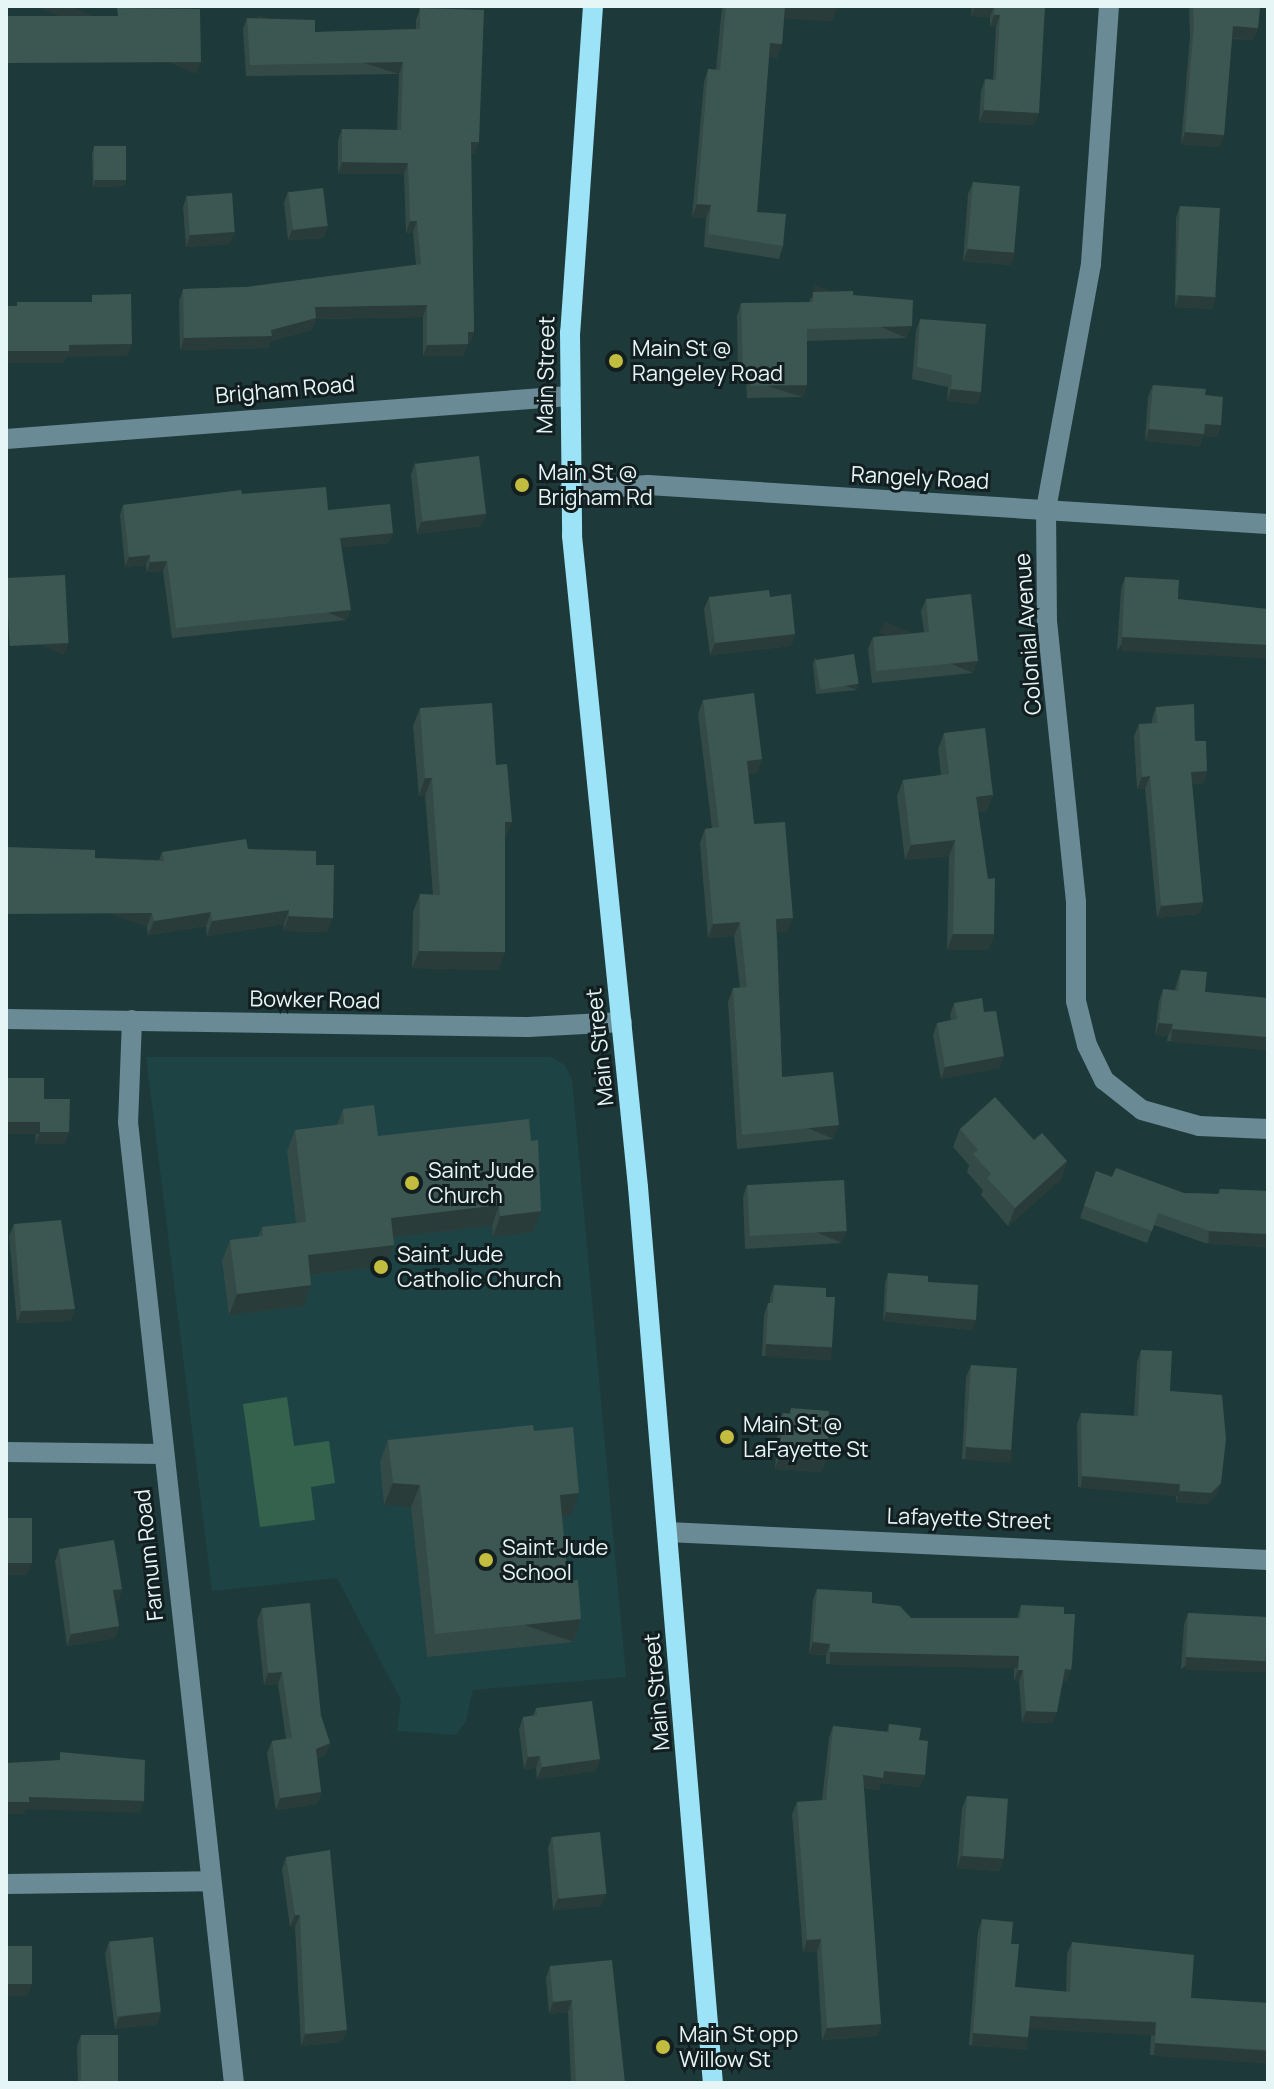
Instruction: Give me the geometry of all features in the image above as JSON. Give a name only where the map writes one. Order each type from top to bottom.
[{"type":"main road","name":"Main Street","points":[[593,6],[569,396],[569,490],[622,1022],[713,2083]]},
{"type":"street","name":"Colonial Avenue","points":[[1109,6],[1091,264],[1046,509],[1047,621],[1076,902],[1076,1001],[1087,1045],[1104,1080],[1142,1110],[1199,1126],[1268,1129]]},
{"type":"street","name":"Brigham Road","points":[[6,439],[569,396]]},
{"type":"street","name":"Rangely Road","points":[[569,490],[648,485],[1268,524]]},
{"type":"street","name":"Bowker Road","points":[[6,1019],[528,1027],[622,1022]]},
{"type":"street","name":"Farnum Road","points":[[132,1020],[128,1122],[209,1881],[234,2083]]},
{"type":"street","points":[[6,1452],[162,1454]]},
{"type":"street","name":"Lafayette Street","points":[[667,1532],[1268,1560]]},
{"type":"street","points":[[6,1884],[209,1881]]},
{"type":"shaded area","name":"Saint Jude Catholic Church","points":[[146,1057],[551,1057],[565,1065],[572,1080],[626,1677],[473,1690],[466,1721],[456,1735],[397,1731],[401,1700],[337,1578],[212,1591]]},
{"type":"green space","points":[[287,1397],[294,1446],[329,1441],[335,1483],[311,1487],[315,1520],[260,1527],[243,1404]]},
{"type":"building","points":[[726,6],[785,6],[782,44],[770,43],[757,212],[786,214],[783,246],[708,234],[711,205],[697,204],[708,69],[720,70]]},
{"type":"building","points":[[995,6],[1045,6],[1039,113],[984,110],[985,79],[996,80],[1000,15],[994,15]]},
{"type":"building","points":[[1193,6],[1260,6],[1258,28],[1233,26],[1224,135],[1185,132]]},
{"type":"building","points":[[117,8],[200,9],[201,62],[6,63],[6,16],[118,16]]},
{"type":"building","points":[[420,8],[484,10],[479,142],[471,142],[474,332],[468,332],[468,344],[427,345],[427,305],[315,307],[316,318],[271,330],[272,336],[184,338],[183,289],[247,287],[421,264],[417,221],[410,221],[408,163],[342,162],[342,129],[401,130],[403,62],[250,65],[247,18],[315,20],[315,32],[420,29]]},
{"type":"building","points":[[94,146],[126,146],[126,180],[94,180]]},
{"type":"building","points":[[973,182],[1020,186],[1014,253],[967,249]]},
{"type":"building","points":[[323,188],[328,226],[293,230],[288,192]]},
{"type":"building","points":[[232,193],[235,232],[190,235],[187,196]]},
{"type":"building","points":[[1180,206],[1220,208],[1215,297],[1175,295]]},
{"type":"building","points":[[853,291],[853,295],[913,300],[912,326],[807,329],[807,385],[751,386],[751,369],[743,370],[741,303],[813,302],[813,292]]},
{"type":"building","points":[[131,294],[132,344],[69,345],[69,351],[6,351],[6,306],[17,306],[17,302],[92,302],[92,295]]},
{"type":"building","points":[[920,319],[986,324],[981,392],[951,389],[952,375],[917,367]]},
{"type":"building","points":[[1153,385],[1206,389],[1205,395],[1223,397],[1221,425],[1205,424],[1204,434],[1149,429]]},
{"type":"building","points":[[479,456],[486,514],[423,521],[415,464]]},
{"type":"building","points":[[326,487],[328,510],[390,504],[393,533],[340,538],[351,610],[176,628],[167,561],[150,562],[150,555],[129,557],[123,505],[241,490],[242,494]]},
{"type":"building","points":[[65,575],[69,643],[10,646],[6,578]]},
{"type":"building","points":[[1125,577],[1179,580],[1178,599],[1268,609],[1268,645],[1122,637]]},
{"type":"building","points":[[769,590],[770,597],[791,594],[795,634],[715,643],[709,597]]},
{"type":"building","points":[[971,594],[978,661],[876,671],[873,637],[929,632],[926,599]]},
{"type":"building","points":[[854,654],[859,684],[820,690],[815,660]]},
{"type":"building","points":[[754,693],[762,759],[747,761],[754,824],[785,822],[793,918],[776,919],[782,1077],[833,1072],[839,1125],[742,1135],[733,988],[747,987],[740,922],[713,924],[705,829],[719,827],[703,700]]},
{"type":"building","points":[[492,703],[496,765],[507,764],[512,822],[505,822],[505,952],[419,951],[420,894],[440,895],[432,778],[425,778],[420,708]]},
{"type":"building","points":[[1194,704],[1195,741],[1206,741],[1207,771],[1191,772],[1203,902],[1161,906],[1150,776],[1142,777],[1139,724],[1157,723],[1156,707]]},
{"type":"building","points":[[985,728],[993,795],[976,797],[988,879],[995,878],[994,934],[953,934],[955,840],[911,845],[903,780],[949,774],[944,733]]},
{"type":"building","points":[[246,839],[248,849],[316,851],[316,865],[334,865],[333,918],[289,916],[289,910],[212,921],[211,912],[154,921],[152,913],[6,914],[6,847],[95,850],[95,858],[164,861],[162,852]]},
{"type":"building","points":[[1181,970],[1207,972],[1205,992],[1268,998],[1268,1037],[1172,1029],[1173,1024],[1159,1023],[1163,989],[1178,991]]},
{"type":"building","points":[[982,998],[984,1012],[996,1011],[1004,1056],[945,1067],[937,1023],[957,1019],[954,1003]]},
{"type":"building","points":[[6,1078],[44,1078],[44,1099],[70,1099],[69,1132],[40,1132],[40,1122],[6,1122]]},
{"type":"building","points":[[995,1097],[1034,1140],[1042,1133],[1067,1161],[1015,1208],[987,1178],[991,1174],[973,1154],[978,1150],[960,1129]]},
{"type":"building","name":"Saint Jude Church","points":[[374,1105],[378,1136],[529,1119],[531,1141],[538,1140],[541,1211],[500,1216],[499,1205],[391,1218],[394,1245],[308,1255],[311,1285],[237,1294],[230,1240],[263,1236],[262,1227],[306,1222],[295,1130],[344,1124],[343,1109]]},
{"type":"building","points":[[1116,1168],[1184,1193],[1219,1194],[1220,1189],[1268,1191],[1268,1234],[1209,1231],[1158,1213],[1152,1231],[1084,1206],[1096,1171],[1112,1177]]},
{"type":"building","points":[[844,1180],[847,1231],[750,1236],[747,1185]]},
{"type":"building","points":[[61,1220],[75,1309],[21,1311],[14,1224]]},
{"type":"building","points":[[888,1273],[928,1276],[928,1282],[978,1285],[976,1320],[886,1312]]},
{"type":"building","points":[[774,1285],[826,1288],[826,1297],[835,1297],[832,1347],[766,1344],[768,1303],[773,1303]]},
{"type":"building","points":[[1141,1350],[1172,1351],[1170,1391],[1222,1395],[1226,1439],[1221,1483],[1211,1493],[1180,1491],[1180,1484],[1082,1476],[1081,1413],[1138,1416]]},
{"type":"building","points":[[971,1365],[1017,1368],[1011,1450],[965,1447]]},
{"type":"building","points":[[791,1408],[829,1411],[827,1460],[779,1457],[783,1413],[791,1414]]},
{"type":"building","name":"Saint Jude School","points":[[533,1425],[534,1431],[573,1427],[579,1493],[560,1495],[568,1581],[578,1580],[581,1619],[435,1634],[420,1485],[393,1483],[388,1440]]},
{"type":"building","points":[[6,1518],[32,1518],[32,1563],[6,1563]]},
{"type":"building","points":[[114,1540],[122,1589],[113,1590],[119,1626],[71,1634],[59,1549]]},
{"type":"building","points":[[817,1589],[872,1592],[872,1603],[900,1606],[911,1618],[1020,1618],[1021,1605],[1064,1607],[1064,1614],[1075,1614],[1072,1664],[1071,1670],[1065,1669],[1057,1712],[1026,1711],[1023,1670],[1018,1670],[1019,1656],[830,1652],[830,1644],[813,1642]]},
{"type":"building","points":[[310,1603],[321,1716],[330,1743],[316,1749],[321,1792],[280,1798],[272,1741],[292,1738],[282,1672],[268,1673],[262,1608]]},
{"type":"building","points":[[1188,1613],[1268,1617],[1266,1661],[1186,1657]]},
{"type":"building","points":[[592,1701],[600,1759],[542,1767],[540,1756],[528,1757],[523,1717],[537,1715],[536,1708]]},
{"type":"building","points":[[889,1724],[921,1728],[919,1740],[928,1741],[925,1775],[884,1771],[883,1778],[863,1775],[881,2024],[827,2028],[821,1939],[807,1940],[797,1802],[826,1800],[833,1726],[889,1732]]},
{"type":"building","points":[[60,1752],[145,1760],[144,1801],[29,1797],[29,1802],[6,1802],[6,1763],[60,1760]]},
{"type":"building","points":[[967,1796],[1008,1799],[1004,1859],[963,1856]]},
{"type":"building","points":[[600,1832],[606,1894],[559,1899],[552,1837]]},
{"type":"building","points":[[330,1850],[347,2030],[305,2034],[300,1915],[295,1915],[286,1857]]},
{"type":"building","points":[[982,1919],[1013,1922],[1011,1944],[1019,1944],[1015,1987],[1070,1992],[1072,1942],[1194,1955],[1191,1998],[1268,2003],[1268,2050],[1155,2043],[1156,2022],[1030,2016],[1028,2037],[973,2033]]},
{"type":"building","points":[[153,1937],[161,2012],[117,2016],[109,1942]]},
{"type":"building","points":[[6,1946],[32,1946],[32,1984],[6,1984]]},
{"type":"building","points":[[612,1960],[625,2083],[576,2083],[572,2000],[553,2002],[550,1966]]},
{"type":"building","points":[[81,2035],[118,2035],[118,2083],[81,2083]]},
{"type":"place","name":"Main St @ Rangeley Road","points":[[616,361]]},
{"type":"place","name":"Main St @ Brigham Rd","points":[[522,485]]},
{"type":"place","name":"Saint Jude Church","points":[[412,1183]]},
{"type":"place","name":"Saint Jude Catholic Church","points":[[381,1267]]},
{"type":"place","name":"Main St @ LaFayette St","points":[[727,1437]]},
{"type":"place","name":"Saint Jude School","points":[[486,1560]]},
{"type":"place","name":"Main St opp Willow St","points":[[663,2047]]}]
